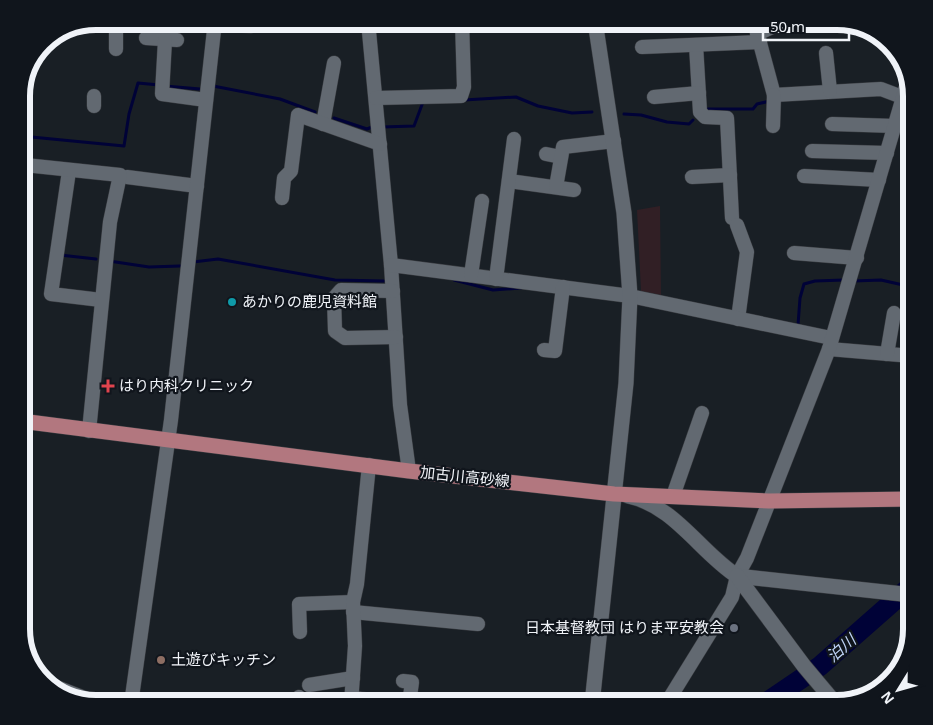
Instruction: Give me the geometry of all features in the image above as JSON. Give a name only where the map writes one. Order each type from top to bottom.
[{"type":"main road","name":"加古川高砂線","points":[[30,422],[89,432],[614,494],[769,501],[903,499]]},
{"type":"street","points":[[116,30],[116,49]]},
{"type":"street","points":[[132,695],[168,441],[214,30]]},
{"type":"street","points":[[369,30],[391,265],[400,406],[409,471]]},
{"type":"street","points":[[376,98],[461,96],[464,87],[462,30]]},
{"type":"street","points":[[593,695],[626,383],[630,296],[624,214],[596,30]]},
{"type":"street","points":[[642,47],[696,45],[757,32],[774,95],[773,126]]},
{"type":"street","points":[[146,38],[171,40],[162,94],[206,100]]},
{"type":"street","points":[[696,45],[702,113],[705,117],[727,118],[735,221],[747,252],[750,272],[738,319]]},
{"type":"street","points":[[826,52],[830,91]]},
{"type":"street","points":[[323,124],[336,83],[334,63]]},
{"type":"street","points":[[774,95],[881,89],[903,98]]},
{"type":"street","points":[[654,97],[699,93]]},
{"type":"street","points":[[672,695],[732,597],[737,576],[747,558],[830,344],[895,126],[903,109]]},
{"type":"street","points":[[282,198],[284,178],[296,172],[298,115],[380,144]]},
{"type":"street","points":[[832,124],[895,126]]},
{"type":"street","points":[[496,279],[514,139]]},
{"type":"street","points":[[556,187],[563,147],[614,141]]},
{"type":"street","points":[[812,151],[887,153]]},
{"type":"street","points":[[546,154],[562,157]]},
{"type":"street","points":[[30,166],[120,175],[110,222],[89,432]]},
{"type":"street","points":[[69,171],[52,294],[101,300]]},
{"type":"street","points":[[812,173],[879,180]]},
{"type":"street","points":[[692,177],[730,175]]},
{"type":"street","points":[[127,176],[198,186]]},
{"type":"street","points":[[509,180],[574,190]]},
{"type":"street","points":[[471,276],[482,201]]},
{"type":"street","points":[[794,253],[857,258]]},
{"type":"street","points":[[391,265],[496,279],[563,291],[630,296],[738,319],[830,344],[903,355]]},
{"type":"street","points":[[393,291],[341,290],[334,298],[335,331],[344,338],[396,337]]},
{"type":"street","points":[[544,350],[555,351],[563,291]]},
{"type":"street","points":[[887,354],[894,313]]},
{"type":"street","points":[[673,496],[702,413]]},
{"type":"street","points":[[352,695],[356,646],[353,607],[358,584],[369,465]]},
{"type":"street","points":[[614,494],[636,498],[657,508],[694,536],[723,566],[737,576],[826,695]]},
{"type":"street","points":[[737,576],[903,594]]},
{"type":"street","points":[[300,632],[299,604],[353,607],[478,624]]},
{"type":"street","points":[[309,685],[353,678]]},
{"type":"street","points":[[403,681],[412,682],[410,695]]},
{"type":"shaded area","points":[[660,206],[661,295],[641,291],[637,210]]},
{"type":"waterway","points":[[32,82],[33,76]]},
{"type":"waterway","points":[[30,137],[124,146],[129,114],[138,83],[159,85]]},
{"type":"waterway","points":[[165,86],[200,89]]},
{"type":"waterway","points":[[213,86],[280,99],[315,112]]},
{"type":"waterway","points":[[464,100],[516,97],[538,106],[572,113],[592,112]]},
{"type":"waterway","points":[[706,109],[753,109],[757,104],[770,101]]},
{"type":"waterway","points":[[382,127],[414,126],[423,102]]},
{"type":"waterway","points":[[624,114],[641,115],[667,122],[689,124],[693,120]]},
{"type":"waterway","points":[[334,118],[367,129],[372,127]]},
{"type":"waterway","points":[[60,255],[96,259]]},
{"type":"waterway","points":[[193,262],[218,259],[335,280],[384,281]]},
{"type":"waterway","points":[[109,261],[149,267],[180,266]]},
{"type":"waterway","points":[[454,280],[493,290],[521,288]]},
{"type":"waterway","points":[[798,325],[800,298],[804,284],[815,281],[844,280]]},
{"type":"waterway","points":[[854,281],[881,280],[903,285]]},
{"type":"waterway","name":"泊川","points":[[777,695],[820,666],[903,593]]},
{"type":"place","name":"あかりの鹿児資料館","points":[[232,302]]},
{"type":"place","name":"はり内科クリニック","points":[[108,386]]},
{"type":"place","name":"日本基督教団 はりま平安教会","points":[[734,628]]},
{"type":"place","name":"土遊びキッチン","points":[[161,660]]}]
